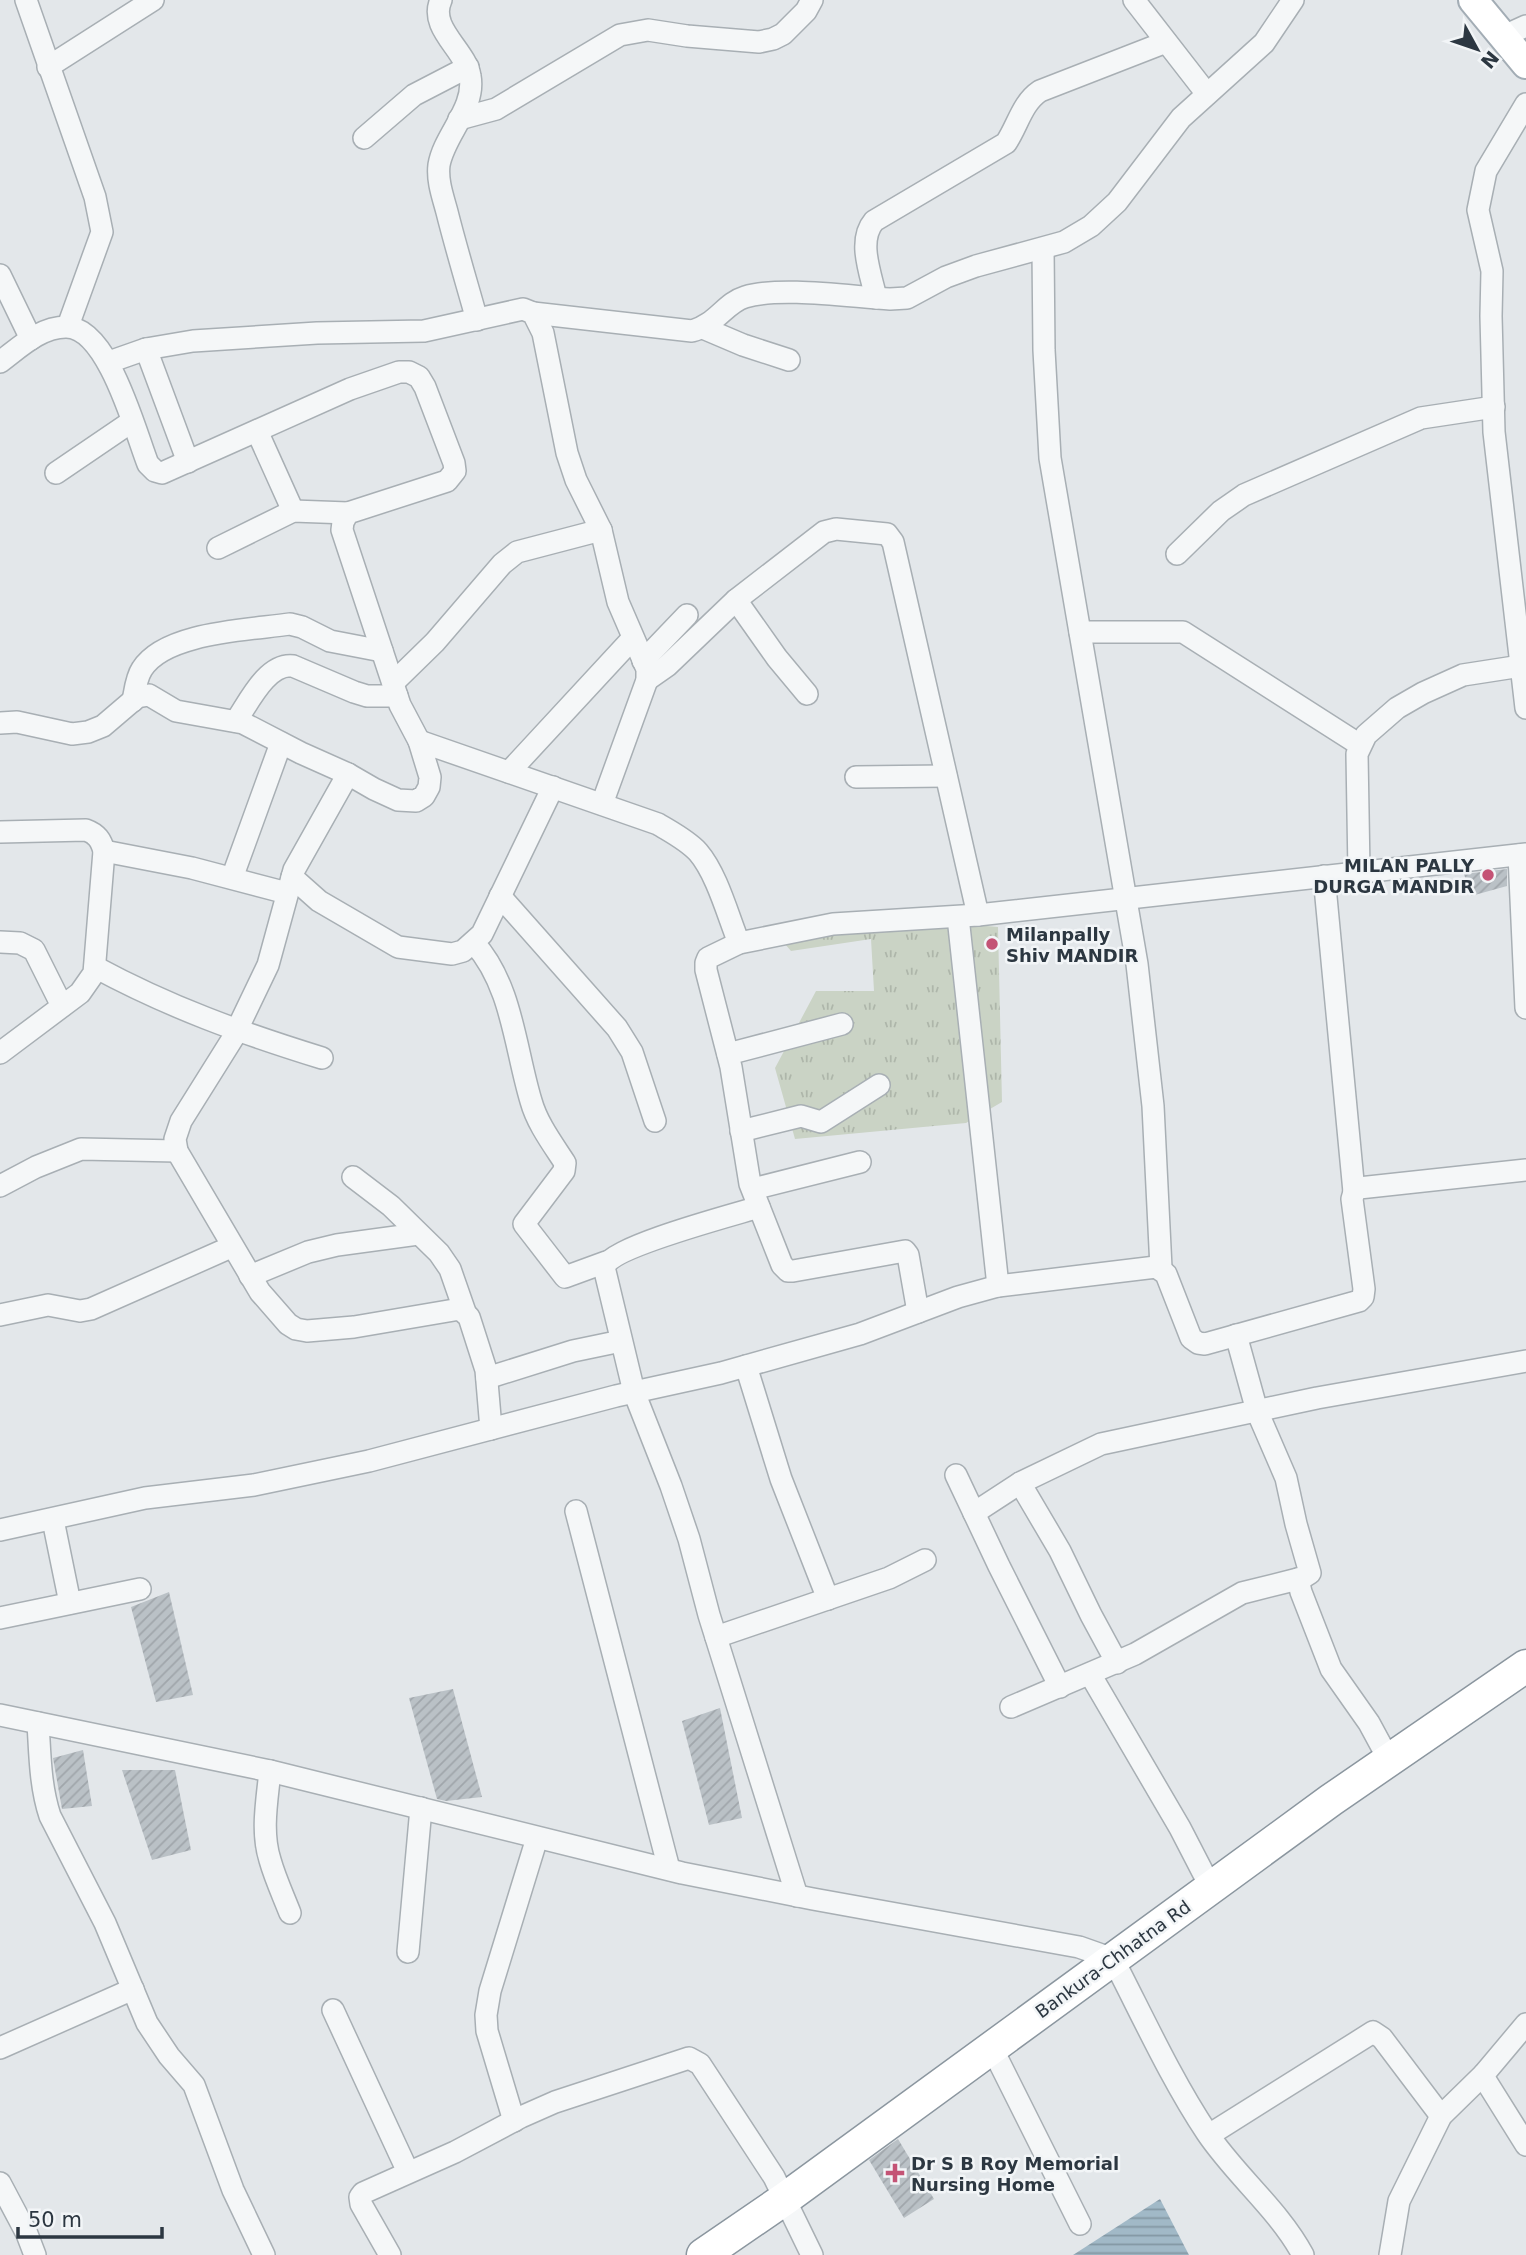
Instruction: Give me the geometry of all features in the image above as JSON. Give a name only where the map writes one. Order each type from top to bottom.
[{"type":"highway","name":"Bankura-Chhatna Rd","points":[[703,2255],[786,2198],[1523,1661]]},
{"type":"main road","points":[[1473,0],[1515,31],[1526,64]]},
{"type":"street","points":[[26,0],[95,197],[102,232],[68,326]]},
{"type":"street","points":[[48,67],[153,0]]},
{"type":"street","points":[[441,0],[437,8],[438,18],[468,67],[471,85],[467,103],[443,150],[438,178],[477,320]]},
{"type":"street","points":[[459,119],[495,109],[620,35],[648,30],[759,42],[783,34],[806,11],[812,0]]},
{"type":"street","points":[[1134,0],[1207,94]]},
{"type":"street","points":[[109,362],[146,349],[193,341],[317,333],[424,331],[523,309],[533,313],[683,332],[703,328],[745,296],[773,292],[907,298],[946,277],[976,266],[1043,249],[1079,234],[1117,202],[1163,140],[1207,94],[1264,43],[1293,0]]},
{"type":"street","points":[[876,298],[864,242],[867,229],[874,221],[1006,143],[1027,101],[1040,90],[1166,42]]},
{"type":"street","points":[[364,138],[414,95],[468,67]]},
{"type":"street","points":[[1526,104],[1486,171],[1478,211],[1492,271],[1494,432],[1526,708]]},
{"type":"street","points":[[1043,249],[1047,424],[1056,497],[1127,897],[1145,1028],[1153,1106],[1161,1268]]},
{"type":"street","points":[[0,275],[31,339]]},
{"type":"street","points":[[533,313],[542,333],[567,453],[576,481],[601,530],[618,602],[645,670]]},
{"type":"street","points":[[3,355],[31,339],[68,326],[82,331],[93,340],[109,362],[148,464],[155,471],[162,473],[349,389],[399,372],[409,372],[419,377],[454,463],[453,477],[348,513],[293,511],[218,548]]},
{"type":"street","points":[[703,328],[789,360]]},
{"type":"street","points":[[146,349],[188,462]]},
{"type":"street","points":[[1177,554],[1220,511],[1244,495],[1422,418],[1494,407]]},
{"type":"street","points":[[56,473],[131,422]]},
{"type":"street","points":[[257,431],[293,511]]},
{"type":"street","points":[[0,723],[18,722],[72,734],[88,732],[103,726],[137,697],[149,695],[176,711],[236,721],[398,800],[416,801],[424,796],[430,778],[419,741],[395,689],[343,539],[343,522],[348,513]]},
{"type":"street","points":[[645,670],[667,666],[736,600],[824,532],[836,528],[887,534],[893,542],[946,776],[968,916],[998,1286]]},
{"type":"street","points":[[236,721],[270,674],[284,665],[293,666],[367,696],[395,689],[502,564],[517,552],[601,530]]},
{"type":"street","points":[[736,600],[777,658],[807,694]]},
{"type":"street","points":[[602,804],[645,670],[687,615]]},
{"type":"street","points":[[133,701],[141,670],[159,652],[183,640],[290,624],[330,641],[382,651]]},
{"type":"street","points":[[1080,632],[1183,632],[1360,746]]},
{"type":"street","points":[[509,772],[633,638]]},
{"type":"street","points":[[1359,872],[1357,754],[1366,735],[1397,708],[1423,693],[1463,676],[1521,666]]},
{"type":"street","points":[[419,741],[657,824],[686,841],[699,853],[709,868],[739,943]]},
{"type":"street","points":[[232,878],[281,743]]},
{"type":"street","points":[[348,774],[303,851],[289,885],[268,965],[236,1031],[181,1121],[175,1139],[177,1151],[250,1276],[276,1311],[296,1329],[307,1331],[354,1327],[460,1309],[465,1312]]},
{"type":"street","points":[[856,777],[946,776]]},
{"type":"street","points":[[104,850],[232,878],[289,885],[398,947],[452,954],[463,951],[482,934],[553,787]]},
{"type":"street","points":[[0,832],[86,830],[101,841],[104,850],[94,967],[89,982],[0,1053]]},
{"type":"street","points":[[918,1312],[907,1252],[899,1251],[788,1271],[782,1265],[756,1198],[728,1054],[706,963],[708,958],[739,943],[833,924],[968,916],[1522,855],[1526,1008]]},
{"type":"street","points":[[0,1530],[154,1497],[278,1480],[378,1459],[634,1392],[698,1380],[860,1334],[958,1297],[998,1286],[1161,1268],[1166,1273],[1191,1338],[1205,1344],[1354,1304],[1363,1297],[1324,876]]},
{"type":"street","points":[[500,896],[617,1028],[632,1052],[655,1121]]},
{"type":"street","points":[[0,942],[20,943],[34,950],[62,1006]]},
{"type":"street","points":[[474,943],[490,962],[502,994],[536,1114],[565,1163],[564,1171],[524,1224],[565,1277],[756,1198],[860,1162]]},
{"type":"street","points":[[94,967],[143,992],[236,1031],[322,1058]]},
{"type":"street","points":[[728,1054],[842,1024]]},
{"type":"street","points":[[741,1131],[801,1116],[821,1122],[879,1085]]},
{"type":"street","points":[[0,1186],[36,1167],[81,1149],[177,1151]]},
{"type":"street","points":[[1354,1192],[1359,1188],[1526,1170]]},
{"type":"street","points":[[353,1177],[391,1206],[439,1254],[450,1269],[480,1350],[487,1378],[491,1429]]},
{"type":"street","points":[[250,1276],[308,1252],[337,1245],[418,1234]]},
{"type":"street","points":[[0,1315],[48,1306],[80,1311],[91,1309],[231,1247]]},
{"type":"street","points":[[606,1262],[604,1267],[634,1392],[689,1539],[716,1637],[797,1896]]},
{"type":"street","points":[[1011,1707],[1118,1663],[1242,1592],[1308,1576],[1310,1570],[1282,1466],[1257,1411],[1236,1335]]},
{"type":"street","points":[[487,1378],[573,1351],[621,1341]]},
{"type":"street","points":[[974,1513],[1020,1483],[1101,1444],[1317,1398],[1526,1361]]},
{"type":"street","points":[[746,1366],[781,1479],[828,1599]]},
{"type":"street","points":[[956,1475],[1060,1687]]},
{"type":"street","points":[[1020,1483],[1060,1551],[1118,1663]]},
{"type":"street","points":[[576,1511],[669,1870]]},
{"type":"street","points":[[53,1520],[69,1604]]},
{"type":"street","points":[[716,1637],[889,1578],[925,1560]]},
{"type":"street","points":[[1298,1579],[1326,1658],[1369,1723],[1389,1760]]},
{"type":"street","points":[[0,1618],[140,1589]]},
{"type":"street","points":[[1090,1674],[1180,1828],[1211,1888]]},
{"type":"street","points":[[0,1715],[270,1772],[669,1870],[1079,1947],[1113,1959],[1192,2109],[1209,2135],[1287,2230],[1303,2255]]},
{"type":"street","points":[[38,1723],[40,1759],[50,1816],[105,1923],[146,2023],[194,2085],[233,2190],[264,2255]]},
{"type":"street","points":[[270,1772],[265,1826],[267,1846],[290,1913]]},
{"type":"street","points":[[408,1952],[421,1808]]},
{"type":"street","points":[[514,2121],[487,2031],[486,2015],[490,1991],[537,1838]]},
{"type":"street","points":[[0,2048],[133,1989]]},
{"type":"street","points":[[334,2010],[408,2172]]},
{"type":"street","points":[[1390,2255],[1399,2201],[1441,2116],[1484,2074],[1526,2024]]},
{"type":"street","points":[[1209,2135],[1373,2032],[1382,2038],[1441,2116]]},
{"type":"street","points":[[992,2048],[1080,2224]]},
{"type":"street","points":[[390,2255],[360,2197],[372,2188],[455,2152],[555,2102],[689,2058],[700,2064],[769,2168],[812,2255]]},
{"type":"street","points":[[1484,2074],[1526,2145]]},
{"type":"street","points":[[0,2183],[35,2255]]},
{"type":"green space","points":[[868,913],[980,921],[987,926],[998,927],[1002,1102],[966,1123],[795,1139],[775,1068],[816,991],[874,991],[871,939],[791,951],[778,936]]},
{"type":"water","points":[[1160,2199],[1189,2255],[1073,2255]]},
{"type":"building","name":"MILAN PALLY DURGA MANDIR","points":[[1507,869],[1507,886],[1471,896],[1464,874]]},
{"type":"building","points":[[169,1592],[193,1695],[156,1702],[131,1607]]},
{"type":"building","points":[[453,1689],[482,1797],[446,1801],[437,1799],[409,1698]]},
{"type":"building","points":[[720,1708],[742,1818],[709,1825],[682,1721]]},
{"type":"building","points":[[83,1750],[92,1806],[62,1809],[53,1758]]},
{"type":"building","points":[[122,1770],[175,1770],[191,1850],[152,1860]]},
{"type":"building","points":[[898,2139],[934,2199],[904,2218],[869,2160]]},
{"type":"place","name":"MILAN PALLY DURGA MANDIR","points":[[1488,875]]},
{"type":"place","name":"Milanpally Shiv MANDIR","points":[[992,944]]},
{"type":"place","name":"Dr S B Roy Memorial Nursing Home","points":[[895,2173]]}]
